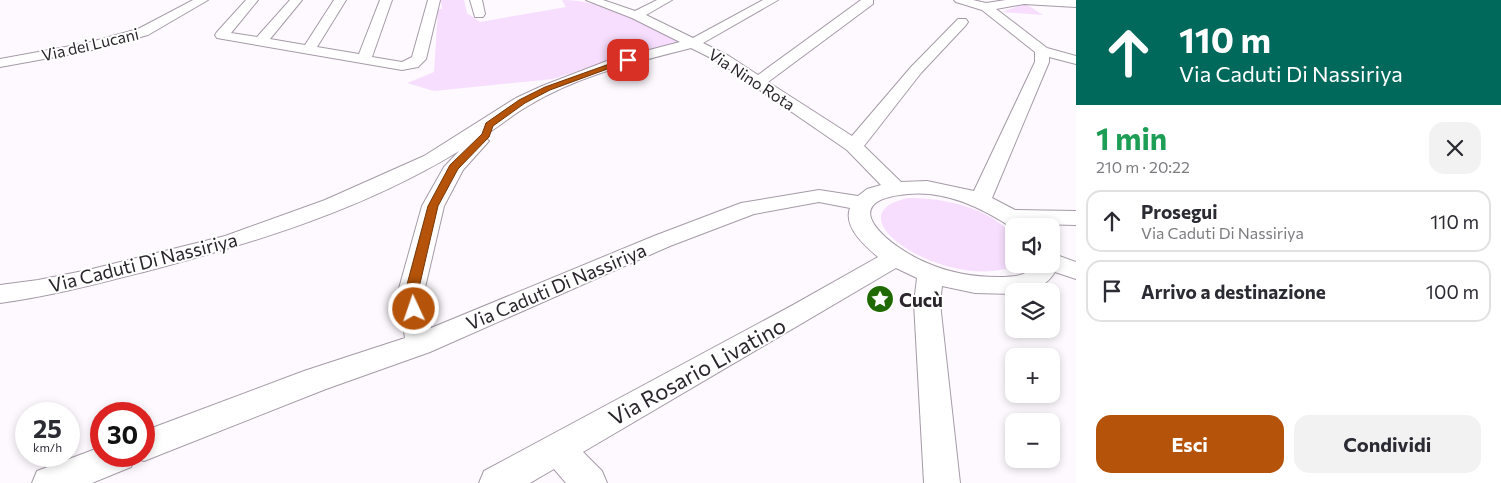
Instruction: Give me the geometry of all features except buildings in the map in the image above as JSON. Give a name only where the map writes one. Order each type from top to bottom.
[{"type":"street","name":"Via dei Lucani","points":[[0,63],[88,47],[143,32],[202,0]]},
{"type":"street","points":[[252,0],[222,35],[385,65],[413,64],[419,59],[434,0]]},
{"type":"street","points":[[261,41],[296,0]]},
{"type":"street","points":[[309,50],[340,0]]},
{"type":"street","points":[[364,60],[386,0]]},
{"type":"street","points":[[476,0],[480,14]]},
{"type":"street","name":"Via Nino Rota","points":[[592,0],[636,15],[694,43],[759,81],[854,146],[894,187]]},
{"type":"street","points":[[636,15],[666,0]]},
{"type":"street","name":"Via Caduti Di Nassiriya","points":[[0,294],[38,289],[88,278],[233,241],[333,206],[431,160],[490,125],[522,102],[572,78],[612,64],[694,43],[772,0]]},
{"type":"street","points":[[759,81],[868,2],[867,0]]},
{"type":"street","points":[[960,0],[986,8],[1042,51],[1076,60]]},
{"type":"street","points":[[986,8],[1003,2],[1076,3]]},
{"type":"street","points":[[854,146],[916,70],[962,22]]},
{"type":"street","points":[[980,201],[1042,62],[1042,51]]},
{"type":"street","points":[[420,344],[411,292],[433,206],[454,167],[486,135],[490,125]]},
{"type":"street","points":[[1011,218],[980,201],[949,191],[920,187],[894,187],[868,196],[861,203],[859,212],[861,222],[868,234],[896,257],[930,273],[968,284],[987,286],[1012,286],[1032,281],[1043,273]]},
{"type":"street","name":"Via Caduti Di Nassiriya","points":[[155,442],[315,380],[420,344],[662,241],[749,208],[818,196],[861,203]]},
{"type":"street","points":[[1060,219],[1076,218]]},
{"type":"street","name":"Via Rosario Livatino","points":[[497,483],[803,312],[896,257]]},
{"type":"street","points":[[1060,265],[1076,271]]},
{"type":"street","points":[[930,273],[927,303],[942,483]]},
{"type":"street","points":[[557,449],[588,483]]},
{"type":"street","points":[[50,483],[91,467]]},
{"type":"shaded area","points":[[441,0],[464,0],[467,13],[480,22],[566,7],[562,0],[578,1],[623,14],[681,42],[618,58],[553,79],[434,91],[407,83],[434,72],[438,9],[442,9]]},
{"type":"shaded area","points":[[1024,4],[1043,15],[1002,12]]},
{"type":"shaded area","points":[[908,198],[922,198],[951,202],[979,211],[1005,228],[1005,267],[992,271],[963,270],[934,262],[908,250],[890,235],[881,220],[886,207]]},
{"type":"place","name":"Cucù","points":[[880,299]]},
{"type":"route","points":[[414,309],[411,292],[433,206],[454,167],[486,135],[490,125],[522,102],[548,89],[572,78],[628,60]]}]
